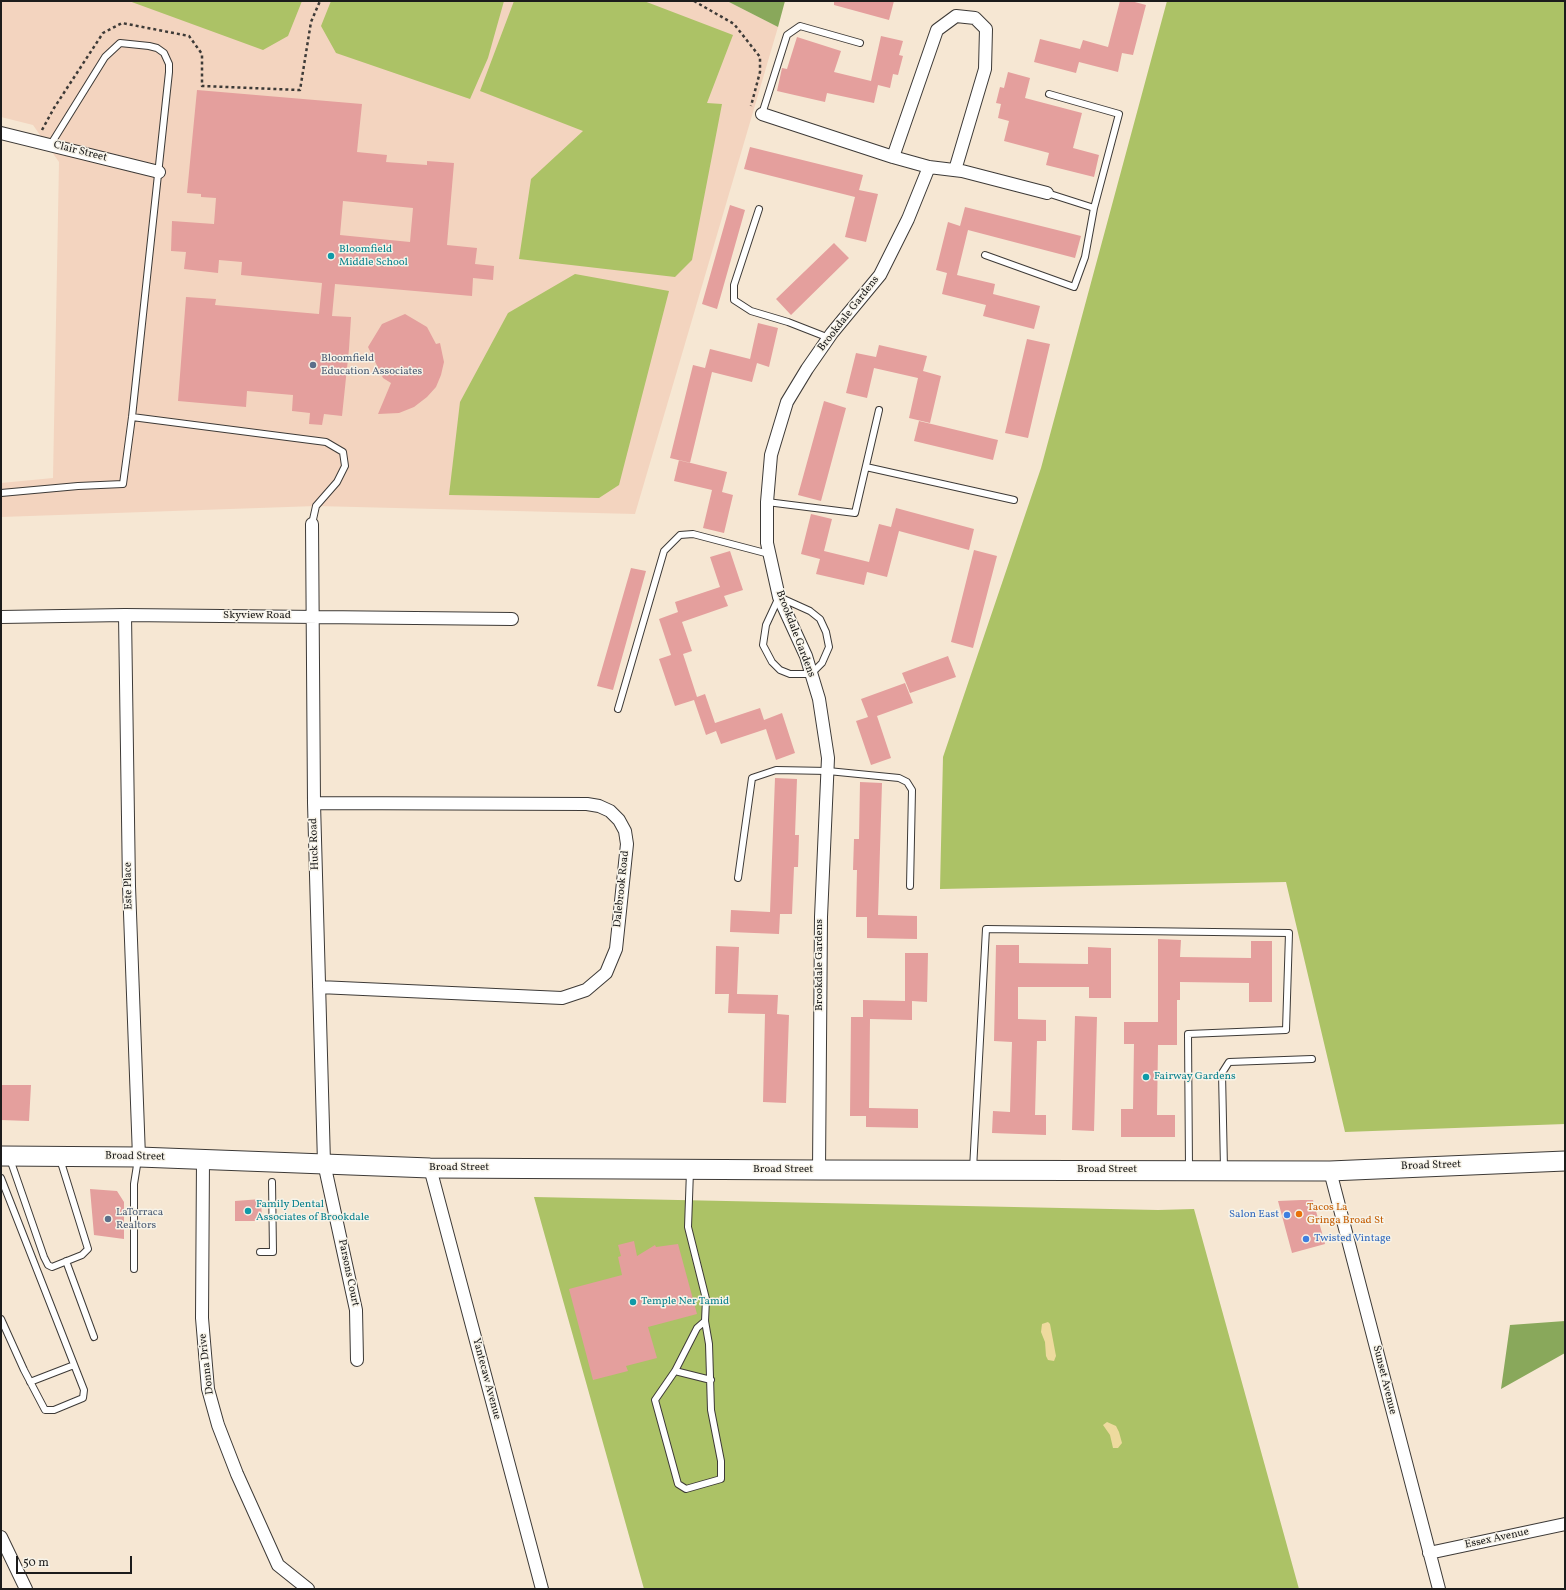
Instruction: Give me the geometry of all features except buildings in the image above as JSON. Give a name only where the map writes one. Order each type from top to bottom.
[{"type":"main road","name":"Broad Street","points":[[5,1156],[138,1157],[430,1168],[819,1170],[1330,1171],[1565,1162]]},
{"type":"street","points":[[893,156],[936,30],[956,16],[975,18],[986,29],[985,69],[955,170]]},
{"type":"street","points":[[762,114],[929,167],[955,170],[1047,193]]},
{"type":"street","name":"Clair Street","points":[[1,133],[51,144],[159,172]]},
{"type":"street","name":"Brookdale Gardens","points":[[819,1170],[821,917],[828,758],[819,699],[806,656],[779,597],[767,542],[766,502],[771,455],[787,402],[807,369],[829,338],[880,275],[908,219],[929,167]]},
{"type":"street","name":"Huck Road","points":[[312,524],[314,803],[324,1163]]},
{"type":"street","name":"Skyview Road","points":[[1,617],[125,615],[512,619]]},
{"type":"street","name":"Este Place","points":[[125,615],[129,886],[138,1157]]},
{"type":"street","name":"Dalebrook Road","points":[[314,803],[587,804],[599,806],[610,811],[619,820],[625,831],[627,844],[616,950],[606,973],[586,990],[562,998],[320,987]]},
{"type":"street","name":"Donna Drive","points":[[203,1159],[202,1318],[208,1389],[218,1425],[237,1474],[278,1565],[308,1589]]},
{"type":"street","name":"Parsons Court","points":[[324,1163],[356,1310],[357,1360]]},
{"type":"street","name":"Yantecaw Avenue","points":[[430,1168],[542,1589]]},
{"type":"street","name":"Sunset Avenue","points":[[1330,1171],[1439,1589]]},
{"type":"street","name":"Essex Avenue","points":[[1429,1553],[1565,1524]]},
{"type":"street","points":[[1,1538],[26,1589]]},
{"type":"lane","points":[[762,114],[787,35],[800,26],[860,43]]},
{"type":"lane","points":[[1,493],[78,486],[123,484],[132,418],[169,72],[169,64],[164,53],[157,48],[120,43],[105,57],[51,144]]},
{"type":"lane","points":[[985,255],[1074,287],[1085,257],[1094,208],[1119,114],[1049,94]]},
{"type":"lane","points":[[1047,193],[1094,208]]},
{"type":"lane","points":[[759,209],[734,285],[734,300],[751,311],[788,322],[829,338]]},
{"type":"lane","points":[[766,502],[855,513],[879,410]]},
{"type":"lane","points":[[132,418],[326,442],[343,452],[345,466],[337,482],[316,506],[312,524]]},
{"type":"lane","points":[[866,467],[1014,500]]},
{"type":"lane","points":[[618,709],[664,552],[680,535],[693,534],[770,554]]},
{"type":"lane","points":[[779,597],[810,611],[820,618],[826,632],[829,647],[822,663],[811,674],[790,674],[780,670],[772,662],[763,645],[766,625],[779,597]]},
{"type":"lane","points":[[738,878],[752,778],[776,770],[828,771],[899,778],[907,782],[912,790],[910,886]]},
{"type":"lane","points":[[973,1170],[986,929],[1289,933],[1286,1030],[1188,1034],[1189,1170]]},
{"type":"lane","points":[[1224,1170],[1222,1073],[1229,1062],[1312,1059]]},
{"type":"lane","points":[[5,1156],[48,1265],[52,1267],[82,1256],[88,1249],[59,1156]]},
{"type":"lane","points":[[134,1269],[134,1184],[138,1157]]},
{"type":"lane","points":[[690,1169],[688,1227],[706,1299],[705,1321],[707,1328],[711,1380],[711,1410],[722,1461],[721,1479],[686,1489],[678,1484],[655,1400],[675,1371],[696,1328],[705,1321]]},
{"type":"lane","points":[[1,1178],[84,1390],[83,1398],[54,1410],[45,1410],[30,1382],[1,1319]]},
{"type":"lane","points":[[260,1252],[273,1252],[272,1182]]},
{"type":"lane","points":[[66,1261],[94,1337]]},
{"type":"lane","points":[[30,1382],[74,1365]]},
{"type":"lane","points":[[675,1371],[711,1380]]},
{"type":"path","points":[[37,141],[54,108],[103,33],[122,23],[189,36],[202,54],[202,86],[300,90],[311,22],[320,1]]},
{"type":"path","points":[[694,1],[734,24],[760,57],[760,72],[751,108],[762,114]]},
{"type":"shaded area","name":"Bloomfield Middle School","points":[[1,1],[727,1],[778,27],[635,514],[316,506],[1,517],[1,483],[53,478],[59,162],[33,125],[1,117]]},
{"type":"green space","points":[[129,1],[302,1],[288,36],[263,50]]},
{"type":"green space","points":[[331,1],[504,1],[488,58],[470,99],[336,53],[321,26]]},
{"type":"green space","points":[[514,1],[644,1],[733,35],[707,103],[722,104],[692,260],[675,277],[519,259],[531,179],[583,131],[480,91]]},
{"type":"green space","points":[[727,1],[785,1],[778,27]]},
{"type":"green space","points":[[1167,1],[1565,1],[1565,1124],[1345,1132],[1286,882],[940,889],[943,757],[1041,468]]},
{"type":"green space","points":[[575,274],[669,291],[619,485],[599,498],[449,495],[460,402],[508,313]]},
{"type":"green space","points":[[534,1197],[1158,1210],[1194,1209],[1299,1589],[644,1589]]},
{"type":"green space","points":[[1565,1321],[1565,1353],[1501,1389],[1510,1325]]},
{"type":"sand","points":[[1048,1322],[1050,1324],[1056,1356],[1054,1361],[1048,1360],[1046,1356],[1045,1342],[1041,1332],[1042,1324]]},
{"type":"sand","points":[[1107,1422],[1116,1426],[1119,1432],[1122,1443],[1118,1448],[1113,1448],[1110,1435],[1103,1425]]},
{"type":"place","name":"Bloomfield Middle School","points":[[331,256]]},
{"type":"place","name":"Bloomfield Education Associates","points":[[313,365]]},
{"type":"place","name":"Fairway Gardens","points":[[1146,1077]]},
{"type":"place","name":"Family Dental Associates of Brookdale","points":[[248,1211]]},
{"type":"place","name":"Tacos La Gringa Broad St","points":[[1299,1214]]},
{"type":"place","name":"Salon East","points":[[1287,1215]]},
{"type":"place","name":"LaTorraca Realtors","points":[[108,1219]]},
{"type":"place","name":"Twisted Vintage","points":[[1306,1239]]},
{"type":"place","name":"Temple Ner Tamid","points":[[633,1302]]}]
